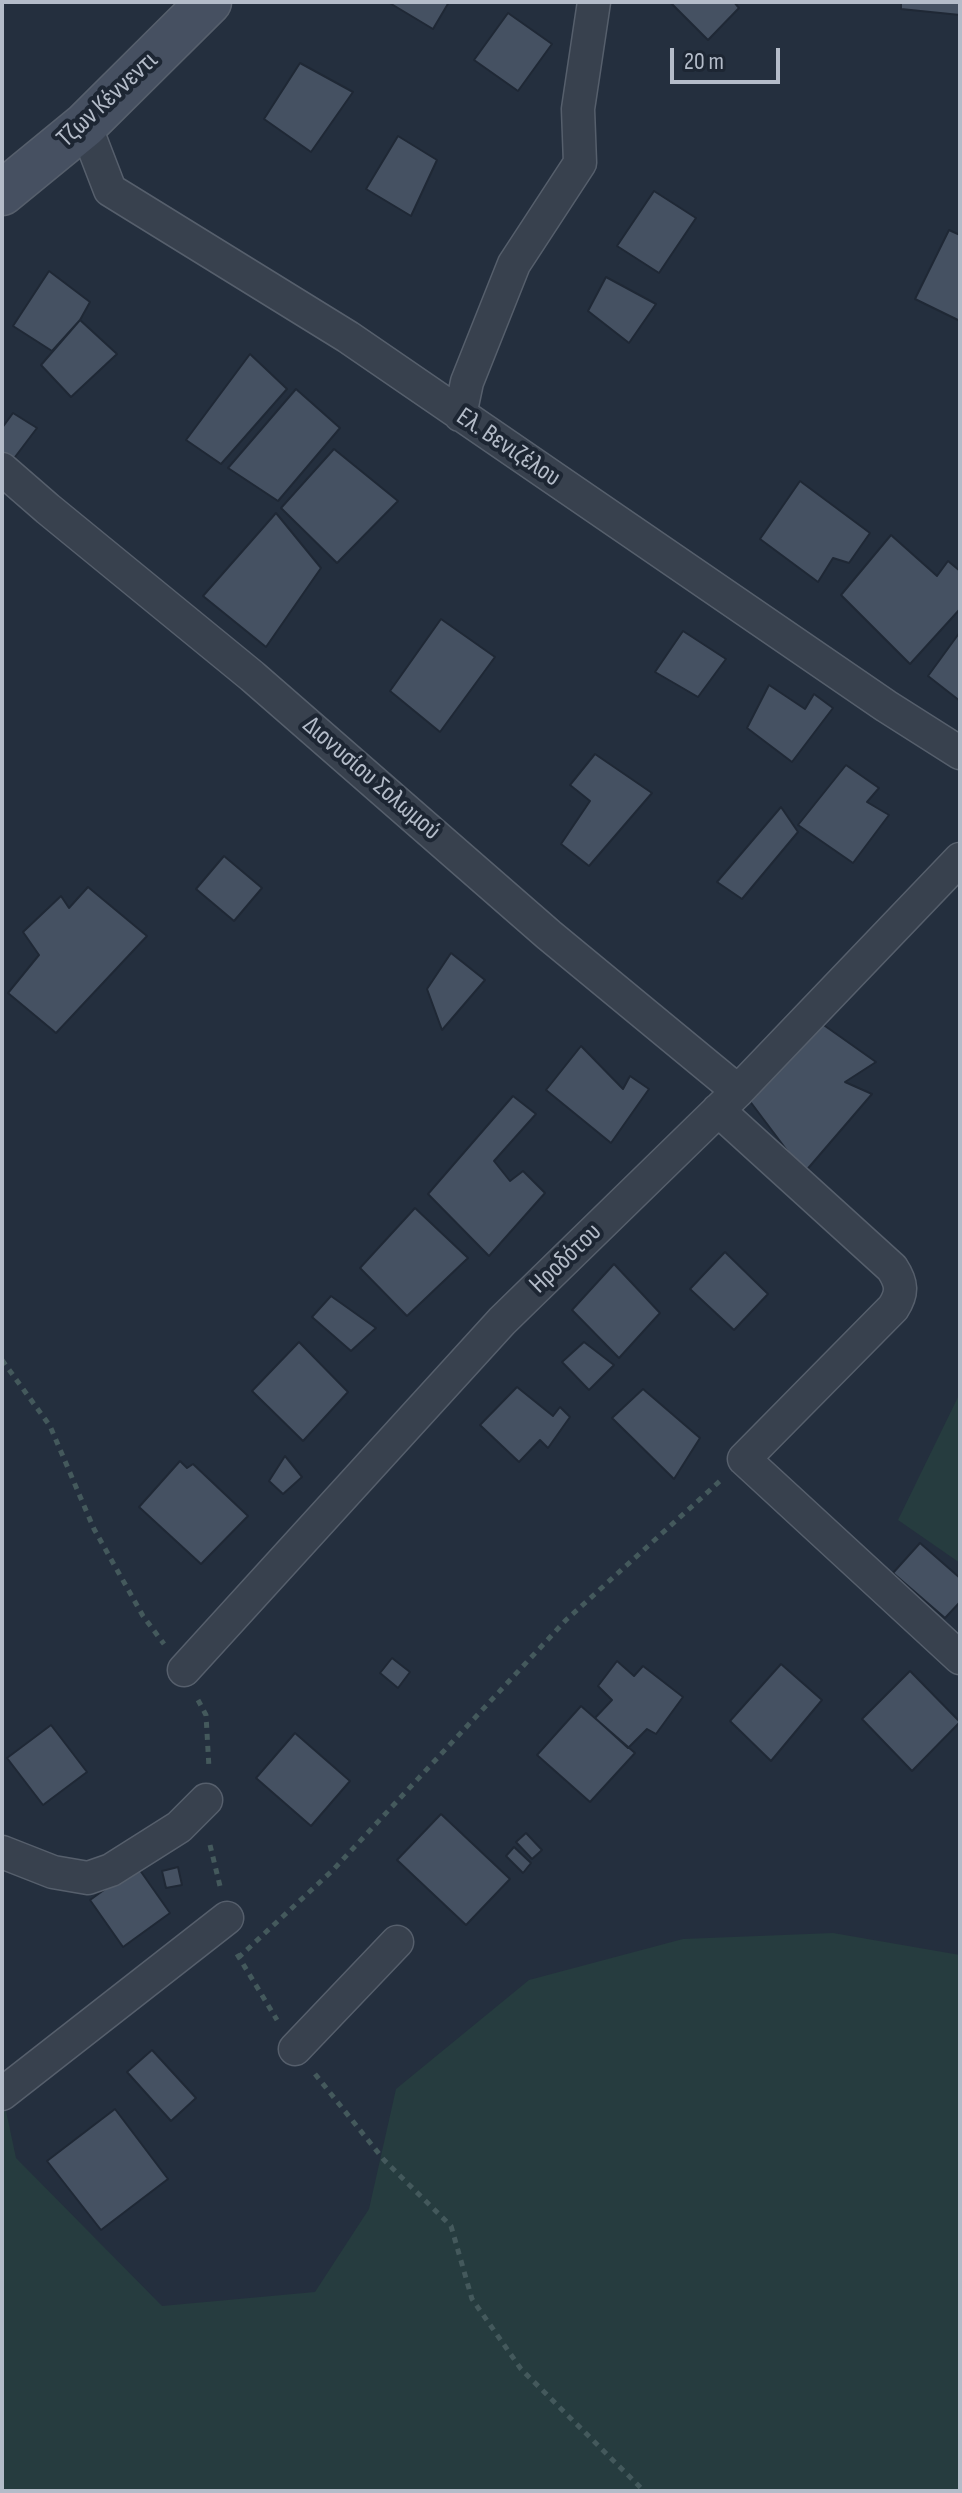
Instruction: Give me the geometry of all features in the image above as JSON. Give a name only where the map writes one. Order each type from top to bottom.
[{"type":"street","name":"Τζων Κέννεντι","points":[[2,193],[85,125],[209,2]]},
{"type":"street","points":[[460,415],[467,382],[514,264],[580,163],[578,109],[594,2]]},
{"type":"street","name":"Ελ. Βενιζέλου","points":[[85,125],[110,190],[348,337],[886,706],[960,753]]},
{"type":"street","name":"Διονυσίου Σολωμού","points":[[2,469],[252,676],[549,935],[728,1100],[892,1268],[901,1288],[893,1308],[744,1459]]},
{"type":"street","name":"Ηροδότου","points":[[184,1670],[502,1321],[728,1100],[960,859]]},
{"type":"street","points":[[744,1459],[960,1658]]},
{"type":"street","points":[[2,1852],[53,1872],[88,1878],[111,1870],[179,1827],[206,1800]]},
{"type":"street","points":[[2,2094],[227,1918]]},
{"type":"street","points":[[295,2049],[397,1942]]},
{"type":"path","points":[[2,1360],[50,1426],[94,1529],[143,1616],[184,1670],[206,1715],[210,1772],[205,1821],[238,1958],[295,2049],[384,2160],[451,2226],[472,2299],[521,2369],[644,2491]]},
{"type":"path","points":[[238,1958],[333,1870],[566,1620],[744,1459]]},
{"type":"green space","points":[[960,1393],[960,1563],[898,1520]]},
{"type":"green space","points":[[833,1933],[960,1955],[960,2491],[2,2491],[2,2092],[16,2158],[162,2306],[315,2292],[369,2209],[396,2089],[529,1980],[683,1939]]},
{"type":"building","points":[[388,2],[449,2],[433,29]]},
{"type":"building","points":[[670,2],[734,2],[739,8],[708,40]]},
{"type":"building","points":[[901,2],[960,2],[960,15],[901,9]]},
{"type":"building","points":[[508,13],[552,44],[518,91],[474,60]]},
{"type":"building","points":[[300,63],[353,92],[311,152],[264,119]]},
{"type":"building","points":[[398,136],[437,160],[411,216],[366,189]]},
{"type":"building","points":[[654,191],[696,218],[659,273],[617,246]]},
{"type":"building","points":[[949,230],[960,235],[960,321],[915,299]]},
{"type":"building","points":[[49,271],[90,302],[80,320],[52,351],[13,326]]},
{"type":"building","points":[[606,277],[656,304],[629,343],[588,311]]},
{"type":"building","points":[[80,320],[117,354],[71,397],[41,365]]},
{"type":"building","points":[[250,354],[287,389],[221,464],[186,440]]},
{"type":"building","points":[[296,389],[340,428],[278,501],[228,468]]},
{"type":"building","points":[[13,413],[37,428],[9,465],[2,459],[2,428]]},
{"type":"building","points":[[334,449],[398,501],[337,563],[281,508]]},
{"type":"building","points":[[800,481],[870,533],[849,563],[833,558],[818,582],[760,539]]},
{"type":"building","points":[[276,513],[321,568],[266,647],[203,596]]},
{"type":"building","points":[[891,535],[937,576],[948,561],[960,571],[960,609],[910,664],[841,595]]},
{"type":"building","points":[[441,619],[495,657],[440,732],[390,691]]},
{"type":"building","points":[[683,631],[726,659],[698,697],[655,672]]},
{"type":"building","points":[[960,632],[960,701],[928,676]]},
{"type":"building","points":[[769,685],[805,709],[814,694],[833,708],[792,762],[747,728]]},
{"type":"building","points":[[595,754],[652,793],[589,866],[561,844],[590,801],[570,785]]},
{"type":"building","points":[[846,765],[879,788],[867,802],[889,815],[853,863],[798,825]]},
{"type":"building","points":[[781,807],[798,832],[742,899],[717,882]]},
{"type":"building","points":[[224,856],[262,888],[234,921],[196,889]]},
{"type":"building","points":[[88,887],[147,936],[56,1033],[8,993],[39,955],[23,932],[61,896],[69,908]]},
{"type":"building","points":[[451,953],[485,980],[442,1030],[427,989]]},
{"type":"building","points":[[818,1021],[876,1062],[845,1082],[872,1094],[804,1173],[749,1100]]},
{"type":"building","points":[[581,1046],[623,1089],[630,1076],[649,1089],[611,1143],[546,1090]]},
{"type":"building","points":[[513,1096],[536,1114],[494,1161],[510,1181],[523,1171],[545,1193],[489,1256],[428,1194]]},
{"type":"building","points":[[415,1208],[468,1258],[407,1316],[360,1268]]},
{"type":"building","points":[[725,1252],[768,1294],[734,1330],[690,1289]]},
{"type":"building","points":[[614,1264],[660,1313],[619,1358],[572,1310]]},
{"type":"building","points":[[331,1296],[376,1328],[351,1351],[312,1317]]},
{"type":"building","points":[[299,1342],[348,1392],[303,1441],[252,1391]]},
{"type":"building","points":[[584,1342],[614,1365],[589,1390],[562,1362]]},
{"type":"building","points":[[517,1387],[553,1416],[560,1407],[570,1417],[548,1448],[540,1440],[519,1462],[480,1425]]},
{"type":"building","points":[[643,1389],[700,1438],[674,1479],[612,1418]]},
{"type":"building","points":[[285,1456],[302,1477],[283,1494],[269,1481]]},
{"type":"building","points":[[180,1461],[187,1468],[193,1464],[248,1516],[201,1564],[139,1507]]},
{"type":"building","points":[[920,1543],[960,1578],[960,1602],[945,1618],[893,1573]]},
{"type":"building","points":[[392,1658],[410,1672],[398,1688],[380,1673]]},
{"type":"building","points":[[617,1661],[634,1676],[643,1666],[683,1697],[656,1734],[647,1729],[628,1748],[595,1718],[612,1700],[598,1686]]},
{"type":"building","points":[[781,1664],[822,1700],[771,1761],[730,1721]]},
{"type":"building","points":[[910,1671],[960,1722],[912,1771],[862,1719]]},
{"type":"building","points":[[581,1706],[635,1753],[590,1802],[537,1755]]},
{"type":"building","points":[[51,1725],[87,1772],[43,1805],[7,1758]]},
{"type":"building","points":[[295,1733],[350,1781],[311,1826],[256,1778]]},
{"type":"building","points":[[441,1814],[510,1879],[466,1925],[397,1860]]},
{"type":"building","points":[[526,1833],[542,1850],[532,1859],[516,1842]]},
{"type":"building","points":[[514,1847],[531,1863],[523,1873],[506,1856]]},
{"type":"building","points":[[137,1866],[170,1913],[123,1947],[90,1900]]},
{"type":"building","points":[[178,1867],[182,1885],[166,1888],[162,1871]]},
{"type":"building","points":[[152,2050],[196,2098],[171,2121],[127,2072]]},
{"type":"building","points":[[115,2109],[168,2179],[101,2230],[47,2161]]}]
